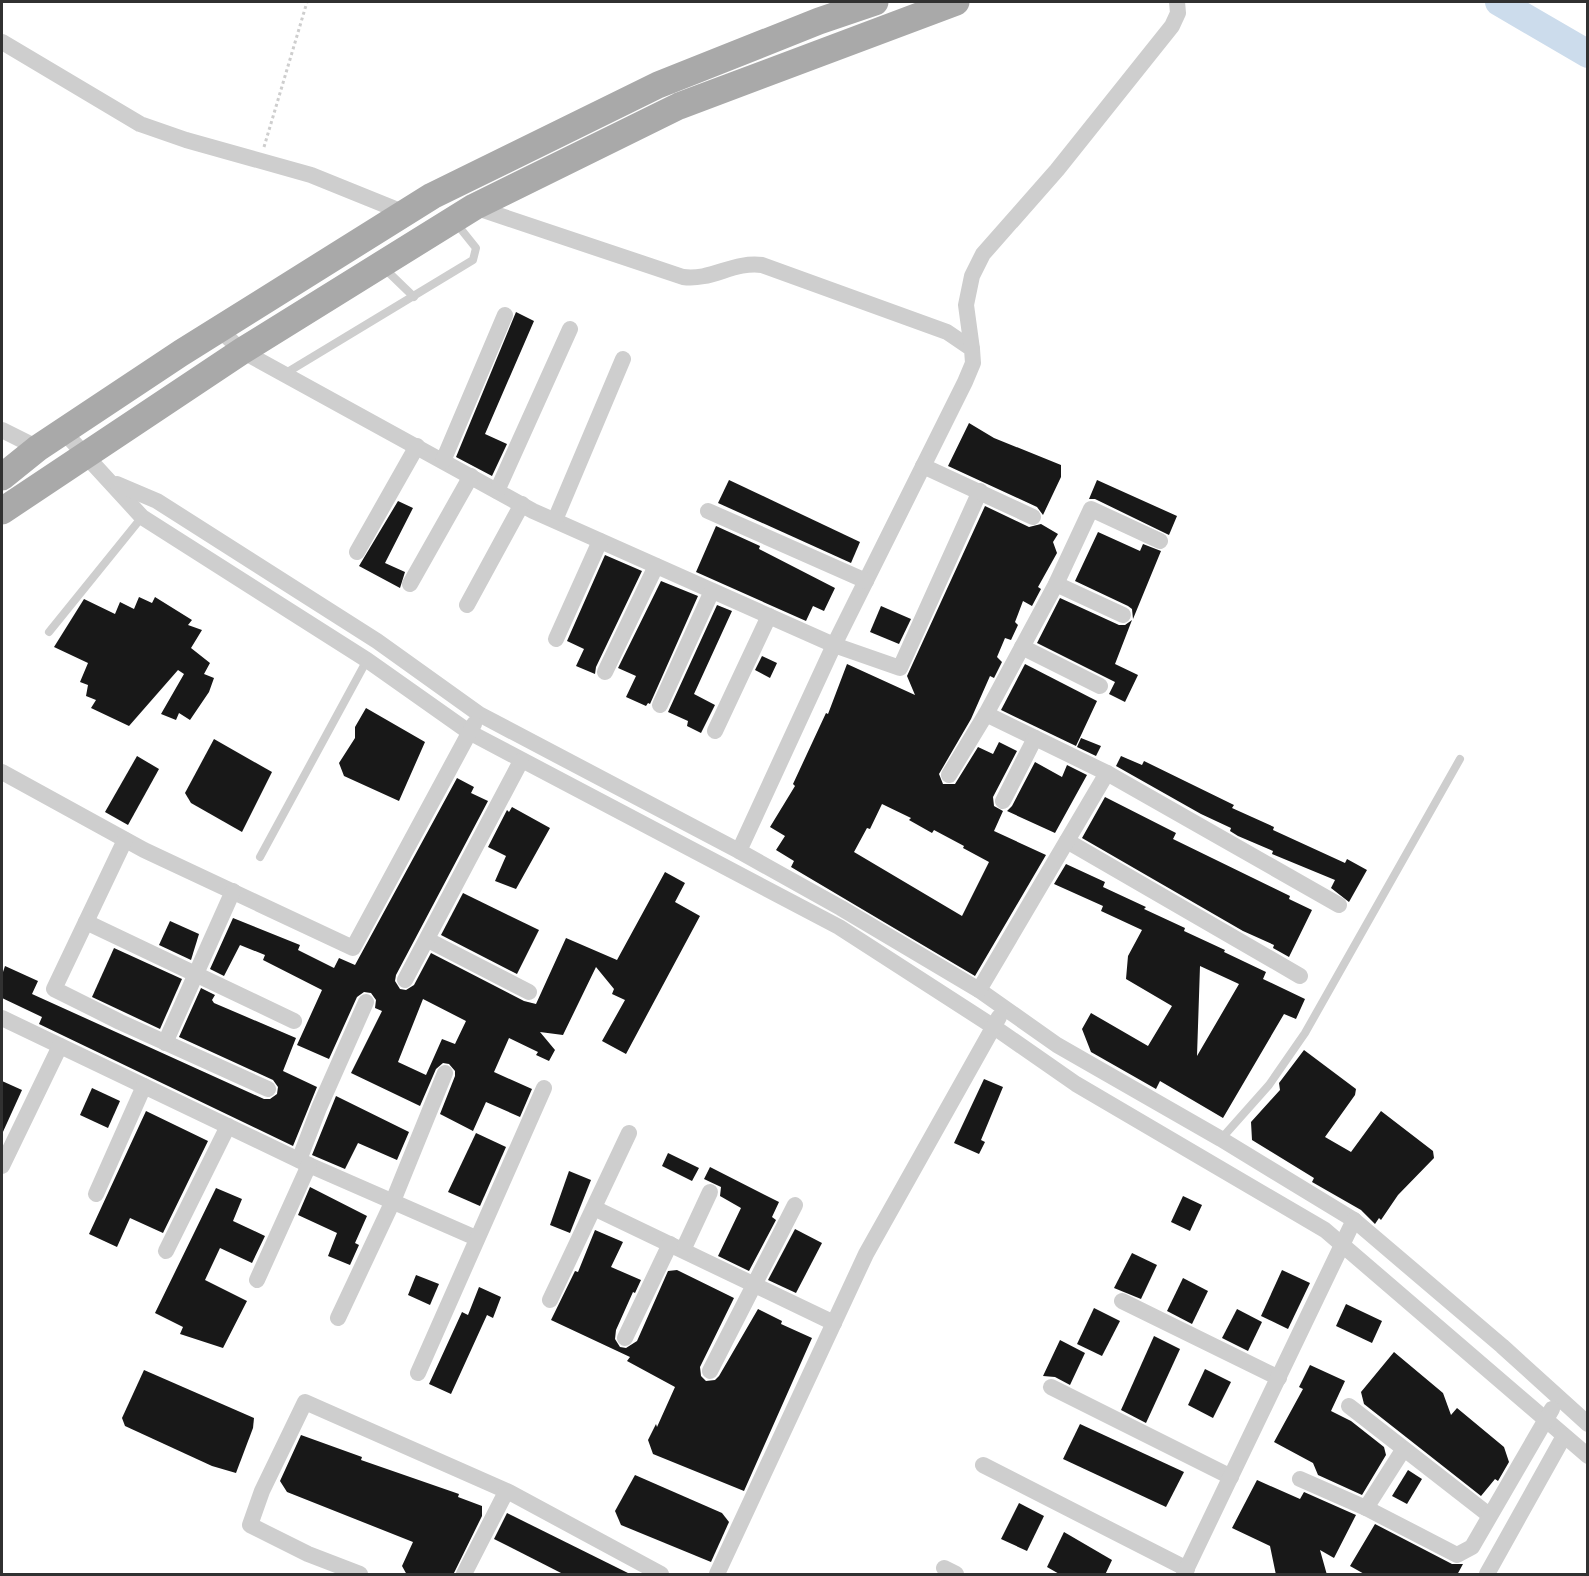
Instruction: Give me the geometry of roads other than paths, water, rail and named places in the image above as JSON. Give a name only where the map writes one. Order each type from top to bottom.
[{"type":"main road","points":[[2,477],[38,448],[219,329],[405,213],[453,186],[658,85],[819,21],[875,2]]},
{"type":"main road","points":[[2,511],[242,351],[464,214],[679,106],[956,2]]},
{"type":"street","points":[[739,851],[834,645],[973,363],[966,305],[972,276],[983,254],[1057,170],[1172,26],[1178,13],[1177,2]]},
{"type":"street","points":[[2,42],[140,124],[337,184],[405,213]]},
{"type":"street","points":[[464,214],[683,277],[703,278],[740,265],[762,265],[947,332],[972,349]]},
{"type":"street","points":[[443,461],[505,315]]},
{"type":"street","points":[[219,329],[242,351],[522,504],[834,645],[900,668],[980,491]]},
{"type":"street","points":[[498,491],[570,329]]},
{"type":"street","points":[[555,520],[623,359]]},
{"type":"street","points":[[2,430],[38,448]]},
{"type":"street","points":[[64,432],[83,456],[113,483],[142,517],[367,660],[469,732],[838,927],[994,1027],[1076,1084],[1306,1218],[1343,1243],[1587,1456]]},
{"type":"street","points":[[357,552],[417,446]]},
{"type":"street","points":[[923,466],[1033,517]]},
{"type":"street","points":[[410,584],[471,476]]},
{"type":"street","points":[[113,483],[167,507],[377,641],[479,714],[739,851],[979,990],[1057,1045],[1221,1139],[1354,1220],[1502,1346],[1587,1424]]},
{"type":"street","points":[[467,605],[522,504]]},
{"type":"street","points":[[949,775],[986,714],[1056,584],[1091,509],[1160,541]]},
{"type":"street","points":[[708,511],[866,581]]},
{"type":"street","points":[[556,639],[600,541]]},
{"type":"street","points":[[605,672],[656,566]]},
{"type":"street","points":[[1056,584],[1123,615]]},
{"type":"street","points":[[660,705],[712,591]]},
{"type":"street","points":[[715,731],[769,616]]},
{"type":"street","points":[[1022,647],[1100,686]]},
{"type":"street","points":[[2,772],[125,840],[353,948],[479,714]]},
{"type":"street","points":[[986,714],[1107,773],[1339,905]]},
{"type":"street","points":[[1002,801],[1035,738]]},
{"type":"street","points":[[405,980],[521,761]]},
{"type":"street","points":[[979,990],[1107,773]]},
{"type":"street","points":[[125,840],[54,989],[165,1043],[268,1089]]},
{"type":"street","points":[[1067,841],[1300,976]]},
{"type":"street","points":[[165,1043],[233,891]]},
{"type":"street","points":[[86,922],[294,1021]]},
{"type":"street","points":[[428,940],[529,992]]},
{"type":"street","points":[[257,1280],[304,1162],[319,1108],[366,1002]]},
{"type":"street","points":[[717,1575],[866,1254],[1004,1008]]},
{"type":"street","points":[[2,1018],[304,1162],[476,1238]]},
{"type":"street","points":[[2,1166],[60,1046]]},
{"type":"street","points":[[338,1318],[393,1202],[445,1073]]},
{"type":"street","points":[[96,1194],[144,1086]]},
{"type":"street","points":[[418,1373],[544,1089]]},
{"type":"street","points":[[166,1251],[228,1126]]},
{"type":"street","points":[[550,1300],[629,1133]]},
{"type":"street","points":[[625,1338],[710,1192]]},
{"type":"street","points":[[710,1371],[795,1205]]},
{"type":"street","points":[[594,1208],[834,1323]]},
{"type":"street","points":[[983,1466],[1185,1572],[1354,1220]]},
{"type":"street","points":[[1122,1301],[1279,1378]]},
{"type":"street","points":[[1051,1387],[1231,1477]]},
{"type":"street","points":[[1300,1479],[1366,1508],[1457,1555],[1472,1547],[1559,1398]]},
{"type":"street","points":[[360,1575],[308,1554],[250,1524],[262,1491],[306,1402],[506,1492],[660,1575]]},
{"type":"street","points":[[1349,1406],[1489,1515]]},
{"type":"street","points":[[1487,1575],[1564,1436]]},
{"type":"street","points":[[1366,1508],[1403,1450]]},
{"type":"street","points":[[467,1575],[506,1492]]},
{"type":"street","points":[[467,1575],[471,1571],[483,1575]]},
{"type":"lane","points":[[286,373],[414,297],[476,256],[476,248],[464,214]]},
{"type":"lane","points":[[381,265],[414,297]]},
{"type":"lane","points":[[50,632],[142,517]]},
{"type":"lane","points":[[260,857],[367,660]]},
{"type":"lane","points":[[1221,1139],[1269,1085],[1305,1033],[1460,759]]},
{"type":"waterway","points":[[1499,2],[1588,54]]}]
